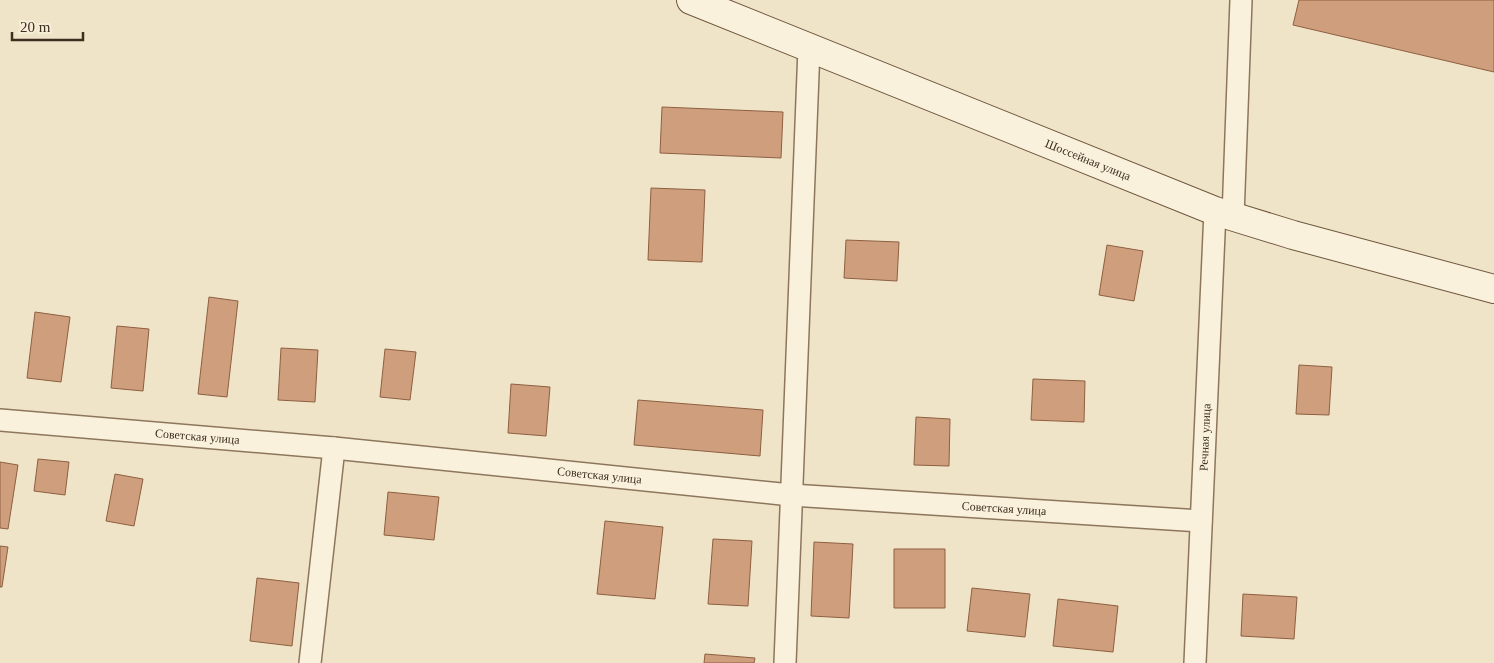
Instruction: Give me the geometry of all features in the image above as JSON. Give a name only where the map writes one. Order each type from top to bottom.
[{"type":"main road","name":"Шоссейная улица","points":[[690,0],[1224,214],[1293,235],[1494,289]]},
{"type":"street","name":"Речная улица","points":[[1195,663],[1201,521],[1241,0]]},
{"type":"street","points":[[785,663],[809,48]]},
{"type":"street","name":"Советская улица","points":[[0,420],[334,448],[791,496],[1201,521]]},
{"type":"street","points":[[310,663],[334,448]]},
{"type":"building","points":[[1299,0],[1494,0],[1494,72],[1293,25]]},
{"type":"building","points":[[662,107],[783,112],[781,158],[660,153]]},
{"type":"building","points":[[651,188],[705,190],[702,262],[648,260]]},
{"type":"building","points":[[846,240],[899,242],[897,281],[844,278]]},
{"type":"building","points":[[1107,245],[1143,251],[1134,301],[1099,295]]},
{"type":"building","points":[[209,297],[238,301],[227,397],[198,394]]},
{"type":"building","points":[[35,312],[70,317],[61,382],[27,378]]},
{"type":"building","points":[[117,326],[149,329],[143,391],[111,388]]},
{"type":"building","points":[[281,348],[318,350],[315,402],[278,400]]},
{"type":"building","points":[[385,349],[416,352],[410,400],[380,397]]},
{"type":"building","points":[[1299,365],[1332,367],[1329,415],[1296,414]]},
{"type":"building","points":[[1033,379],[1085,381],[1084,422],[1031,420]]},
{"type":"building","points":[[511,384],[550,387],[546,436],[508,433]]},
{"type":"building","points":[[638,400],[763,410],[760,456],[634,445]]},
{"type":"building","points":[[916,417],[950,419],[949,466],[914,465]]},
{"type":"building","points":[[38,459],[69,462],[65,495],[34,491]]},
{"type":"building","points":[[0,462],[18,465],[8,529],[0,528]]},
{"type":"building","points":[[115,474],[143,479],[134,526],[106,521]]},
{"type":"building","points":[[388,492],[439,497],[434,540],[384,535]]},
{"type":"building","points":[[605,521],[663,527],[655,599],[597,594]]},
{"type":"building","points":[[713,539],[752,541],[748,606],[708,604]]},
{"type":"building","points":[[814,542],[853,544],[849,618],[811,616]]},
{"type":"building","points":[[0,546],[8,547],[2,587],[0,587]]},
{"type":"building","points":[[894,549],[945,549],[945,608],[894,608]]},
{"type":"building","points":[[257,578],[299,583],[292,646],[250,641]]},
{"type":"building","points":[[972,588],[1030,594],[1025,637],[967,631]]},
{"type":"building","points":[[1243,594],[1297,597],[1294,639],[1241,636]]},
{"type":"building","points":[[1058,599],[1118,606],[1113,652],[1053,646]]},
{"type":"building","points":[[705,654],[755,658],[754,663],[704,663]]}]
